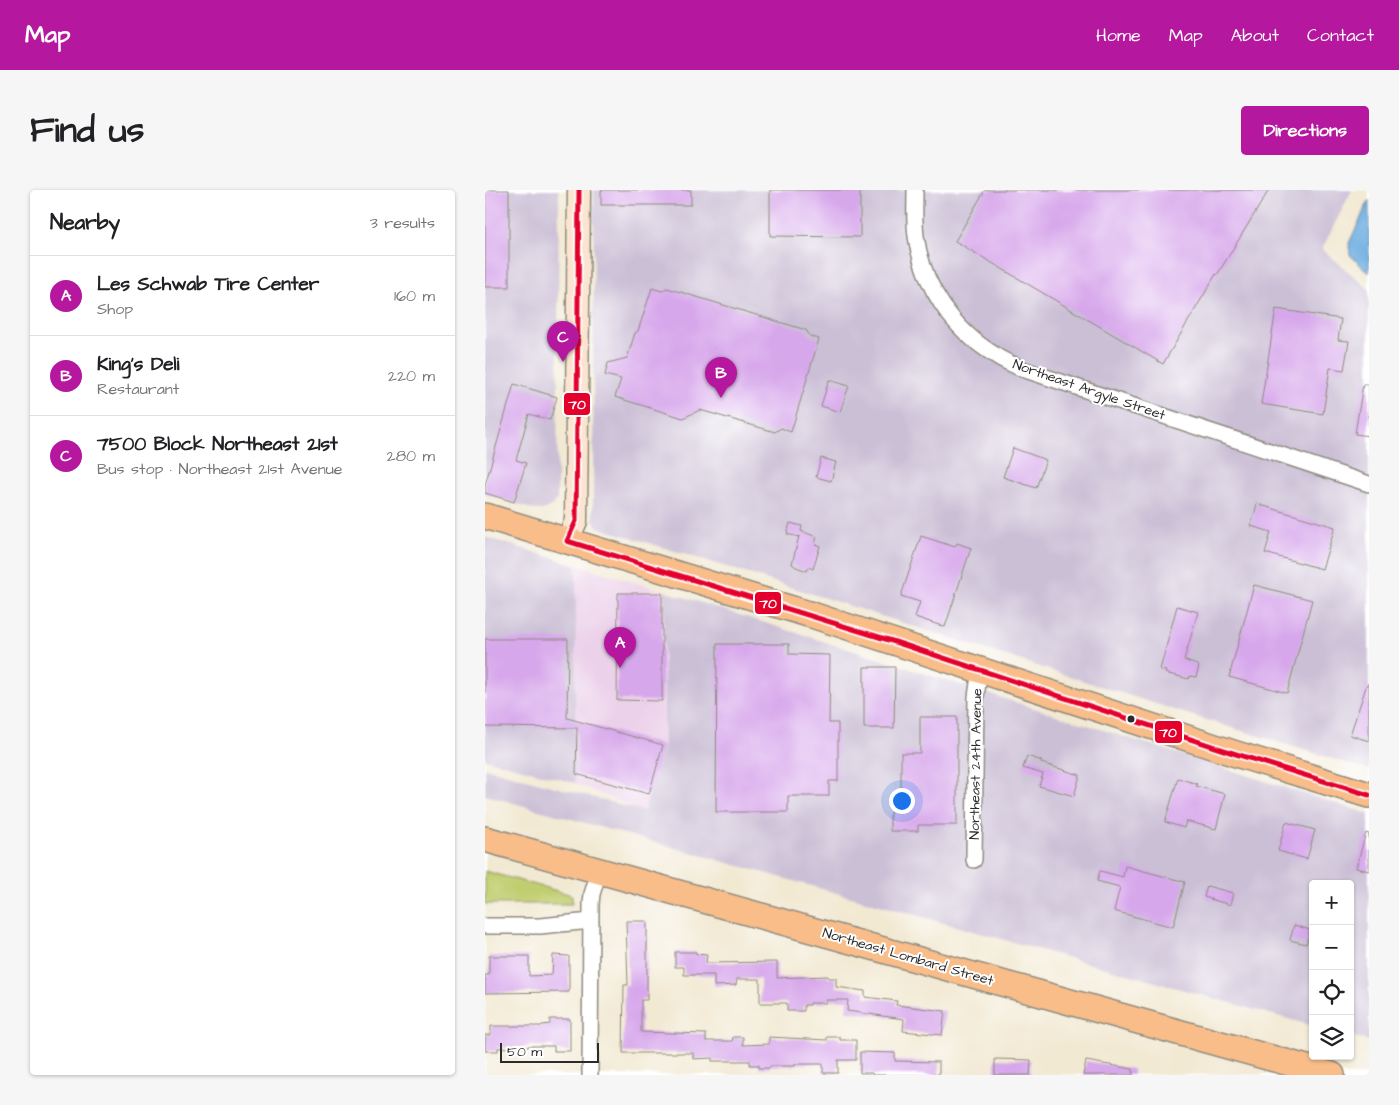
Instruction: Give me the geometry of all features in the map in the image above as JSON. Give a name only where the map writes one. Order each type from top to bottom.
[{"type":"main road","points":[[485,516],[824,619],[1236,754],[1369,795]]},
{"type":"main road","name":"Northeast Lombard Street","points":[[485,839],[1332,1075]]},
{"type":"street","points":[[567,541],[576,521],[579,190]]},
{"type":"street","name":"Northeast Argyle Street","points":[[915,190],[917,237],[927,277],[948,315],[977,344],[1023,369],[1369,484]]},
{"type":"street","name":"Northeast 24th Avenue","points":[[974,860],[976,697],[980,669]]},
{"type":"street","points":[[590,1075],[592,894],[599,871]]},
{"type":"street","points":[[485,926],[548,926],[591,921]]},
{"type":"shaded area","points":[[485,190],[559,190],[557,499],[553,505],[543,510],[535,510],[485,494]]},
{"type":"shaded area","points":[[594,190],[1352,190],[1322,249],[1369,289],[1369,770],[597,527],[593,519]]},
{"type":"shaded area","points":[[485,537],[576,565],[575,783],[485,759]]},
{"type":"shaded area","points":[[576,565],[664,591],[664,744],[644,812],[575,783]]},
{"type":"shaded area","points":[[664,591],[1369,814],[1369,1041],[1354,1037],[1354,880],[1309,880],[1309,1025],[485,795],[485,768],[644,811],[664,744]]},
{"type":"green space","points":[[485,871],[572,895],[572,904],[485,904]]},
{"type":"water","points":[[1369,200],[1369,273],[1350,255],[1349,243]]},
{"type":"building","points":[[485,190],[509,190],[509,287],[485,287]]},
{"type":"building","points":[[601,190],[691,190],[691,205],[601,205]]},
{"type":"building","points":[[770,190],[860,190],[860,237],[770,236]]},
{"type":"building","points":[[985,190],[1269,190],[1216,274],[1163,364],[955,241]]},
{"type":"building","points":[[652,288],[662,291],[667,288],[806,330],[810,336],[819,339],[791,432],[781,428],[775,432],[700,410],[683,418],[615,397],[621,379],[605,375],[608,363],[627,358]]},
{"type":"building","points":[[1276,309],[1341,319],[1338,340],[1349,341],[1344,370],[1330,368],[1323,414],[1261,404]]},
{"type":"building","points":[[829,380],[849,386],[840,412],[821,406]]},
{"type":"building","points":[[514,384],[557,397],[550,420],[529,414],[516,460],[526,463],[514,502],[485,493],[485,485]]},
{"type":"building","points":[[1363,384],[1369,384],[1369,436],[1355,434]]},
{"type":"building","points":[[1013,448],[1046,460],[1036,488],[1003,477]]},
{"type":"building","points":[[821,458],[836,462],[831,481],[816,477]]},
{"type":"building","points":[[1257,504],[1335,527],[1322,569],[1265,553],[1271,532],[1251,526]]},
{"type":"building","points":[[790,523],[802,526],[801,531],[817,537],[815,544],[820,546],[813,569],[809,567],[807,571],[792,564],[799,537],[787,534]]},
{"type":"building","points":[[921,536],[955,547],[957,543],[971,548],[945,627],[915,617],[920,602],[901,596]]},
{"type":"building","points":[[1254,585],[1312,600],[1287,693],[1229,677]]},
{"type":"building","points":[[618,593],[662,593],[662,701],[617,700]]},
{"type":"building","points":[[1177,606],[1198,612],[1184,660],[1199,666],[1196,677],[1190,676],[1189,679],[1160,670]]},
{"type":"building","points":[[485,639],[568,639],[567,718],[663,745],[649,794],[576,774],[577,728],[485,727]]},
{"type":"building","points":[[717,644],[789,644],[789,654],[830,655],[829,723],[838,723],[838,781],[829,781],[829,796],[788,796],[788,812],[716,812]]},
{"type":"building","points":[[864,667],[895,667],[894,728],[864,728]]},
{"type":"building","points":[[1367,684],[1369,684],[1369,741],[1350,735]]},
{"type":"building","points":[[920,717],[957,717],[957,825],[918,825],[918,831],[890,831],[890,812],[901,812],[901,753],[920,753]]},
{"type":"building","points":[[1027,756],[1042,761],[1041,763],[1080,775],[1074,796],[1039,786],[1043,774],[1023,768]]},
{"type":"building","points":[[1178,778],[1197,784],[1196,786],[1225,794],[1216,829],[1186,821],[1184,828],[1165,822]]},
{"type":"building","points":[[1286,822],[1315,830],[1307,859],[1278,851]]},
{"type":"building","points":[[1366,833],[1369,834],[1369,871],[1356,868]]},
{"type":"building","points":[[1125,866],[1185,882],[1173,927],[1114,911],[1120,887],[1097,881],[1100,871],[1123,877]]},
{"type":"building","points":[[1207,886],[1233,893],[1230,905],[1204,897]]},
{"type":"building","points":[[626,921],[647,921],[647,1000],[641,1000],[641,1032],[706,1034],[706,1041],[732,1041],[733,1037],[743,1037],[743,1045],[769,1044],[769,1037],[827,1040],[827,1037],[840,1037],[840,1040],[856,1040],[856,1060],[838,1060],[838,1073],[823,1073],[823,1064],[795,1064],[795,1066],[759,1068],[759,1065],[750,1065],[750,1061],[712,1061],[712,1058],[693,1059],[693,1053],[623,1053],[624,985],[628,985]]},
{"type":"building","points":[[1294,925],[1309,930],[1306,944],[1290,940]]},
{"type":"building","points":[[675,952],[696,952],[696,954],[707,955],[706,963],[777,962],[777,978],[828,976],[828,978],[836,978],[836,987],[865,991],[865,997],[897,1001],[896,1005],[945,1011],[942,1035],[903,1031],[904,1019],[847,1011],[848,1000],[826,1000],[826,1003],[810,1003],[810,1005],[804,1005],[804,1011],[787,1011],[787,1003],[760,1003],[760,979],[737,979],[736,985],[714,986],[714,975],[684,975],[684,967],[675,967]]},
{"type":"building","points":[[553,955],[569,956],[569,992],[485,993],[485,975],[489,975],[489,956],[529,956],[529,976],[552,975]]},
{"type":"building","points":[[550,1019],[570,1019],[570,1051],[554,1051],[554,1046],[528,1046],[498,1048],[498,1051],[485,1051],[485,1035],[491,1035],[491,1026],[542,1026],[550,1024]]},
{"type":"building","points":[[860,1052],[895,1053],[895,1061],[939,1062],[939,1075],[872,1075],[872,1073],[860,1073]]},
{"type":"building","points":[[995,1059],[1031,1060],[1030,1075],[995,1075]]},
{"type":"building","points":[[1086,1061],[1133,1069],[1133,1075],[1083,1075]]},
{"type":"transit line","name":"70","points":[[567,541],[576,521],[579,190]]},
{"type":"transit line","name":"70","points":[[567,541],[892,641],[1236,754],[1369,795]]},
{"type":"place","name":"7500 Block Northeast 21st","points":[[563,362]]},
{"type":"place","name":"King's Deli","points":[[721,398]]},
{"type":"place","name":"Les Schwab Tire Center","points":[[620,668]]}]
